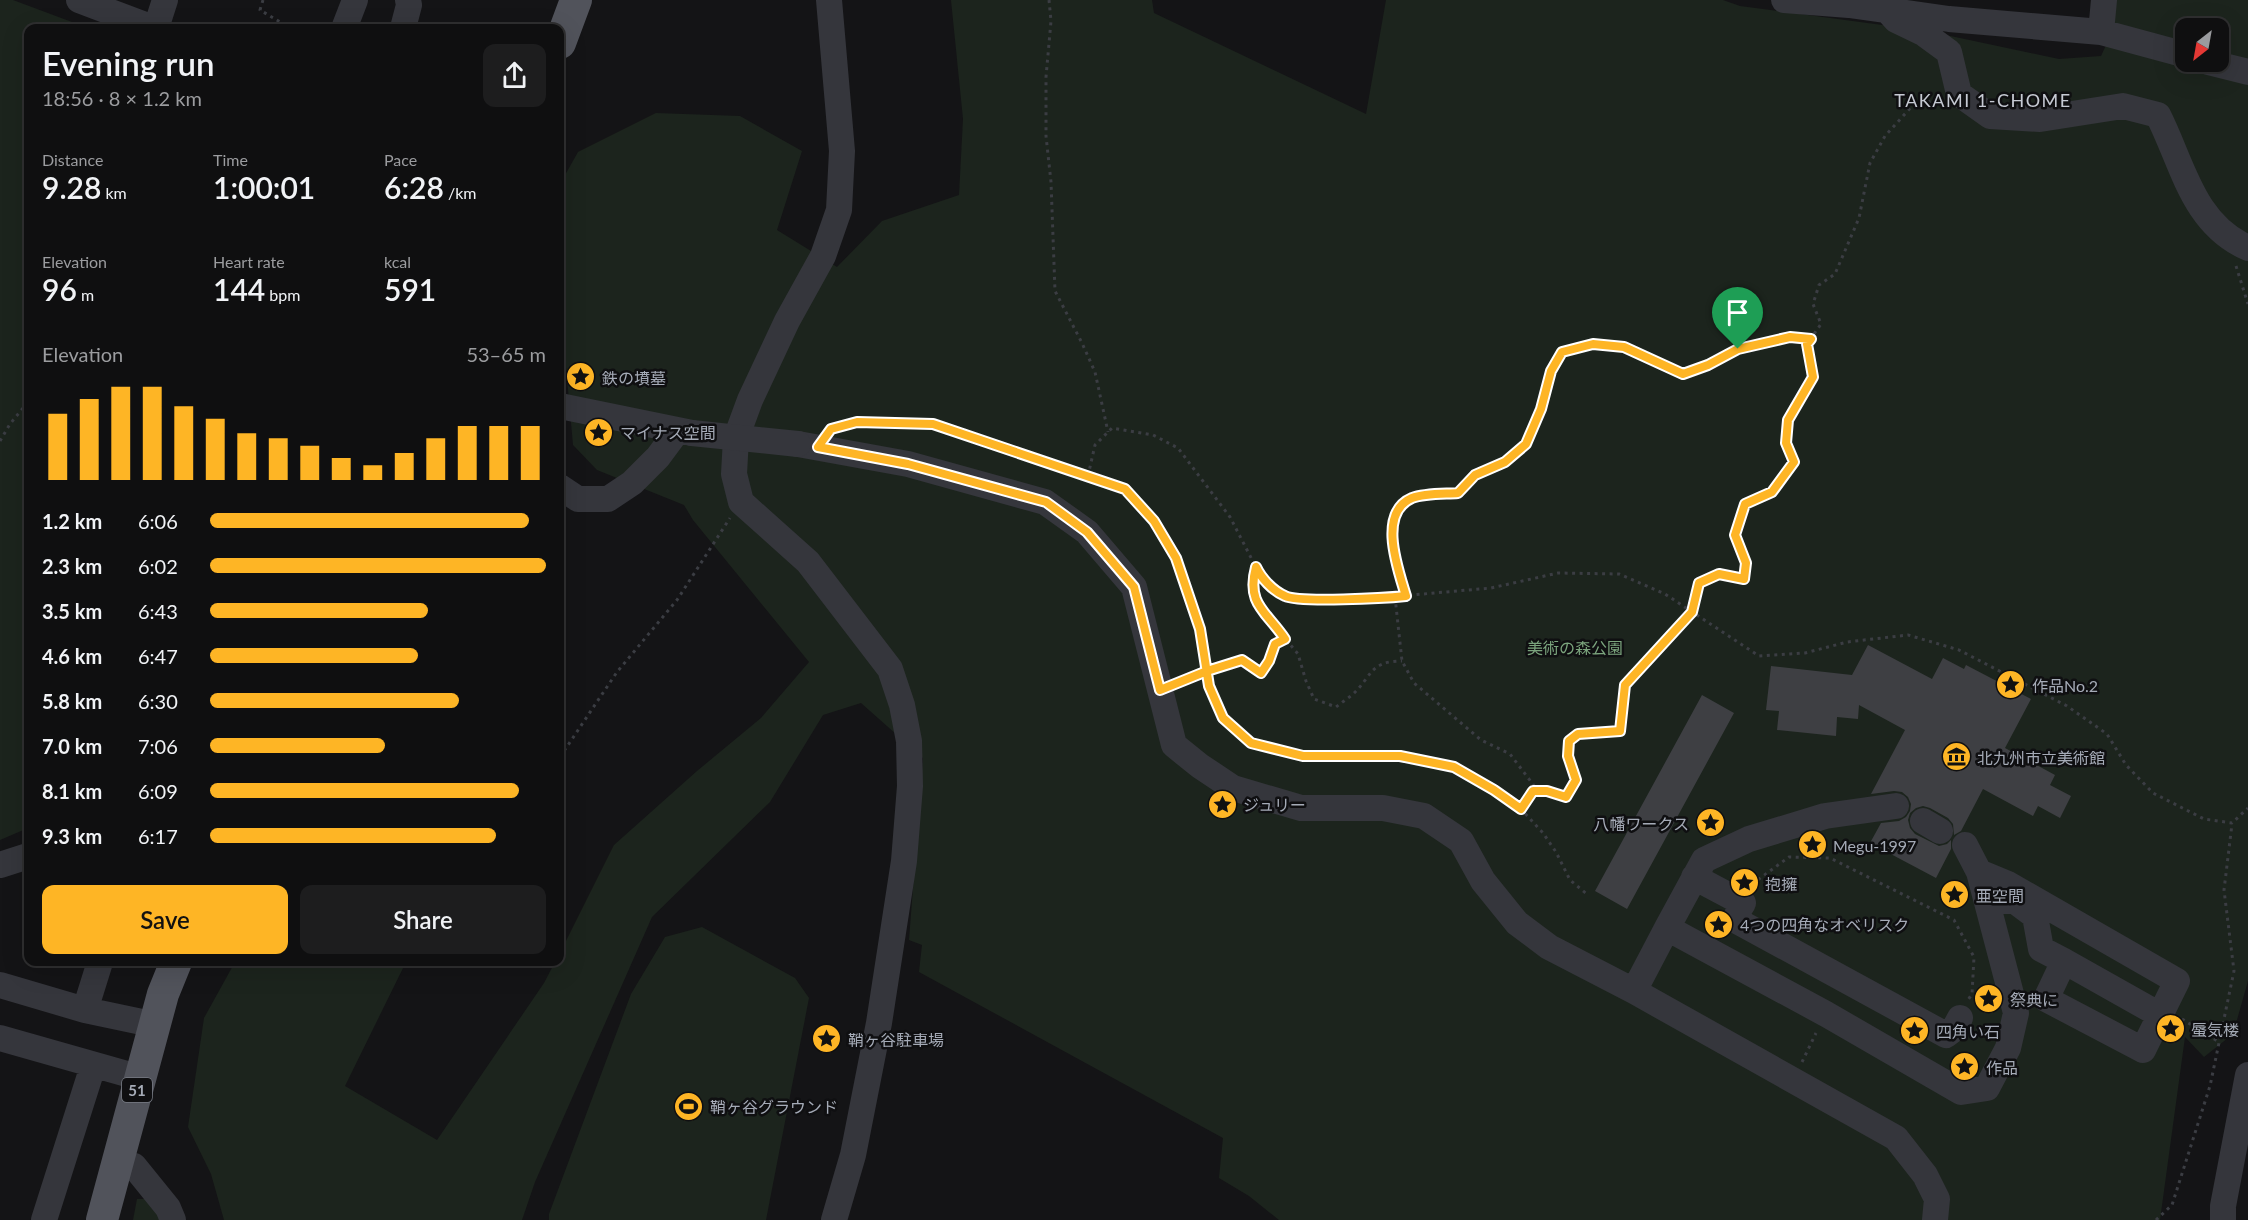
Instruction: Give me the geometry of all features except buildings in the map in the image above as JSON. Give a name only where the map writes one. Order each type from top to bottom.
[{"type":"main road","points":[[551,24],[560,0]]},
{"type":"main road","points":[[564,32],[576,0]]},
{"type":"main road","name":"51","points":[[102,1220],[163,994],[174,966]]},
{"type":"main road","name":"51","points":[[120,1220],[177,999],[191,966]]},
{"type":"street","points":[[79,0],[143,24]]},
{"type":"street","points":[[156,24],[165,0]]},
{"type":"street","points":[[346,24],[355,0]]},
{"type":"street","points":[[404,24],[408,0]]},
{"type":"street","points":[[828,0],[842,151],[839,210],[823,256],[787,321],[750,400],[736,438],[734,474],[741,502],[808,562],[890,669],[902,705],[909,741],[910,786],[904,861],[879,1023],[853,1155],[834,1220]]},
{"type":"street","points":[[1784,0],[1849,4],[1949,19],[2101,32],[2175,52]]},
{"type":"street","points":[[2101,32],[2104,0]]},
{"type":"street","points":[[1887,10],[1896,20],[1923,33],[1948,52],[1959,94],[1990,116],[2040,119],[2123,106],[2157,114],[2168,135],[2180,170],[2200,210],[2233,242],[2248,248]]},
{"type":"street","points":[[2229,67],[2248,72]]},
{"type":"street","points":[[568,408],[685,432],[808,446],[908,464],[1046,502],[1087,532],[1134,587],[1174,744],[1200,766],[1233,788],[1300,808],[1383,808],[1424,816],[1461,841],[1483,881],[1517,923],[1549,947],[1634,991],[1896,1138],[1925,1175],[1937,1199],[1935,1220]]},
{"type":"street","points":[[564,490],[578,499],[608,500],[632,483],[685,432]]},
{"type":"street","points":[[1634,991],[1704,860],[1749,839],[1825,816],[1896,806]]},
{"type":"street","points":[[1666,928],[1826,1014],[1960,1092],[1987,1088],[2008,1048],[2016,1013],[1979,872],[1965,844]]},
{"type":"street","points":[[0,865],[24,857]]},
{"type":"street","points":[[1979,872],[2008,884],[2177,981],[2143,1050],[2046,999],[2064,962]]},
{"type":"street","points":[[1694,877],[1743,903],[1738,911],[1739,922],[1946,1035],[1954,1029],[1960,1018]]},
{"type":"street","points":[[1987,901],[2015,901],[2035,916],[2041,949],[2162,1011]]},
{"type":"street","points":[[85,1010],[99,966]]},
{"type":"street","points":[[0,985],[85,1010],[156,1024]]},
{"type":"street","points":[[0,1038],[141,1078]]},
{"type":"street","points":[[44,1220],[93,1066]]},
{"type":"street","points":[[2223,1220],[2223,1206],[2244,1112],[2248,1075]]},
{"type":"street","points":[[134,1166],[168,1208],[173,1220]]},
{"type":"path","points":[[263,0],[260,10],[283,24]]},
{"type":"path","points":[[1049,0],[1051,21],[1046,77],[1046,136],[1055,291],[1095,372],[1108,432]]},
{"type":"path","points":[[1521,809],[1533,791],[1547,791],[1566,797],[1576,780],[1568,756],[1569,741],[1578,734],[1620,731],[1625,685],[1692,612],[1699,583],[1719,574],[1744,579],[1746,563],[1735,535],[1745,504],[1772,492],[1794,462],[1786,443],[1788,420],[1813,377],[1807,344],[1821,324],[1812,304],[1819,285],[1835,274],[1859,218],[1870,163],[1885,136],[1914,104],[1939,100],[1971,102]]},
{"type":"path","points":[[1406,596],[1396,561],[1392,524],[1402,504],[1414,497],[1458,493],[1475,475],[1505,462],[1526,444],[1541,409],[1551,371],[1562,352],[1593,344],[1624,347],[1683,374],[1708,365],[1738,349],[1790,337],[1811,339]]},
{"type":"path","points":[[0,441],[24,407]]},
{"type":"path","points":[[808,446],[831,429],[857,422],[933,424],[1125,489],[1154,521],[1176,558],[1200,629],[1209,686],[1223,718],[1251,743],[1303,756],[1400,756],[1454,767],[1521,809],[1544,833],[1570,879],[1588,895]]},
{"type":"path","points":[[1088,476],[1095,445],[1112,428],[1153,435],[1178,448],[1230,517],[1261,577],[1286,597],[1321,599],[1395,597],[1491,588],[1558,573],[1619,574],[1665,594],[1759,656],[1805,653],[1847,642],[1908,634],[1959,650],[2067,706],[2106,734],[2126,765],[2154,793],[2204,819],[2232,823]]},
{"type":"path","points":[[564,751],[617,672],[677,600],[741,502]]},
{"type":"path","points":[[1256,567],[1252,580],[1255,602],[1298,654],[1314,699],[1336,706],[1353,694],[1371,670],[1390,661],[1402,661]]},
{"type":"path","points":[[1395,597],[1402,661],[1414,682],[1481,740],[1510,754],[1539,791]]},
{"type":"path","points":[[1160,690],[1242,660],[1261,673],[1269,661],[1275,644],[1285,639]]},
{"type":"path","points":[[2156,1220],[2172,1205],[2210,1086],[2234,971],[2224,890],[2232,823],[2248,808]]},
{"type":"path","points":[[1743,903],[1759,879],[1789,857],[1830,858],[1954,920],[1974,957],[1972,994],[1960,1018],[2008,1048]]},
{"type":"path","points":[[2162,1011],[2219,1042]]},
{"type":"path","points":[[1800,1065],[1820,1026]]},
{"type":"green space","points":[[0,0],[13,0],[77,24],[24,24],[24,830],[0,840]]},
{"type":"green space","name":"美術の森公園","points":[[951,0],[1152,0],[1154,13],[1366,114],[1386,0],[1723,0],[1740,6],[1927,31],[2059,59],[2101,56],[2114,28],[2116,0],[2248,0],[2248,981],[2233,1034],[2204,1057],[2185,1037],[2160,1220],[1279,1220],[1249,1196],[1219,1178],[1223,1138],[919,972],[922,945],[909,940],[923,758],[861,703],[823,715],[770,802],[652,917],[535,1182],[522,1220],[224,1220],[211,1174],[188,1127],[204,1018],[233,966],[404,966],[345,1086],[437,1140],[544,983],[553,966],[564,966],[564,945],[614,845],[761,718],[809,662],[693,520],[684,505],[597,470],[573,445],[564,345],[564,177],[578,152],[656,113],[740,116],[802,151],[777,230],[837,267],[882,221],[959,195],[963,119]]},
{"type":"green space","name":"鞘ヶ谷グラウンド","points":[[702,927],[795,978],[809,998],[766,1220],[549,1220],[549,1214],[631,994],[665,937]]},
{"type":"green space","points":[[137,1199],[152,1199],[164,1220],[133,1220]]},
{"type":"place","name":"鉄の墳墓","points":[[581,377]]},
{"type":"place","name":"マイナス空間","points":[[599,432]]},
{"type":"place","name":"作品No.2","points":[[2011,685]]},
{"type":"place","name":"北九州市立美術館","points":[[1956,757]]},
{"type":"place","name":"ジュリー","points":[[1222,804]]},
{"type":"place","name":"八幡ワークス","points":[[1710,823]]},
{"type":"place","name":"Megu-1997","points":[[1812,845]]},
{"type":"place","name":"抱擁","points":[[1744,883]]},
{"type":"place","name":"亜空間","points":[[1955,895]]},
{"type":"place","name":"4つの四角なオベリスク","points":[[1719,924]]},
{"type":"place","name":"祭典に","points":[[1989,999]]},
{"type":"place","name":"蜃気楼","points":[[2170,1029]]},
{"type":"place","name":"四角い石","points":[[1915,1031]]},
{"type":"place","name":"鞘ヶ谷駐車場","points":[[827,1039]]},
{"type":"place","name":"作品","points":[[1965,1067]]},
{"type":"place","name":"鞘ヶ谷グラウンド","points":[[689,1106]]},
{"type":"district","name":"TAKAMI 1-CHOME","points":[[1983,100]]},
{"type":"route","points":[[1738,349],[1708,365],[1683,374],[1624,347],[1593,344],[1562,352],[1551,371],[1541,409],[1526,444],[1505,462],[1475,475],[1458,493],[1414,497],[1402,504],[1392,524],[1396,561],[1406,596],[1321,599],[1286,597],[1261,577],[1256,567],[1252,580],[1255,602],[1285,639],[1275,644],[1269,661],[1261,673],[1242,660],[1207,671],[1160,690],[1134,587],[1087,532],[1046,502],[908,464],[818,447],[831,429],[857,422],[933,424],[1125,489],[1154,521],[1176,558],[1200,629],[1207,671],[1209,686],[1223,718],[1251,743],[1303,756],[1400,756],[1454,767],[1521,809],[1533,791],[1547,791],[1566,797],[1576,780],[1568,756],[1569,741],[1578,734],[1620,731],[1625,685],[1692,612],[1699,583],[1719,574],[1744,579],[1746,563],[1735,535],[1745,504],[1772,492],[1794,462],[1786,443],[1788,420],[1813,377],[1807,344],[1811,339],[1790,337],[1738,349]]}]
